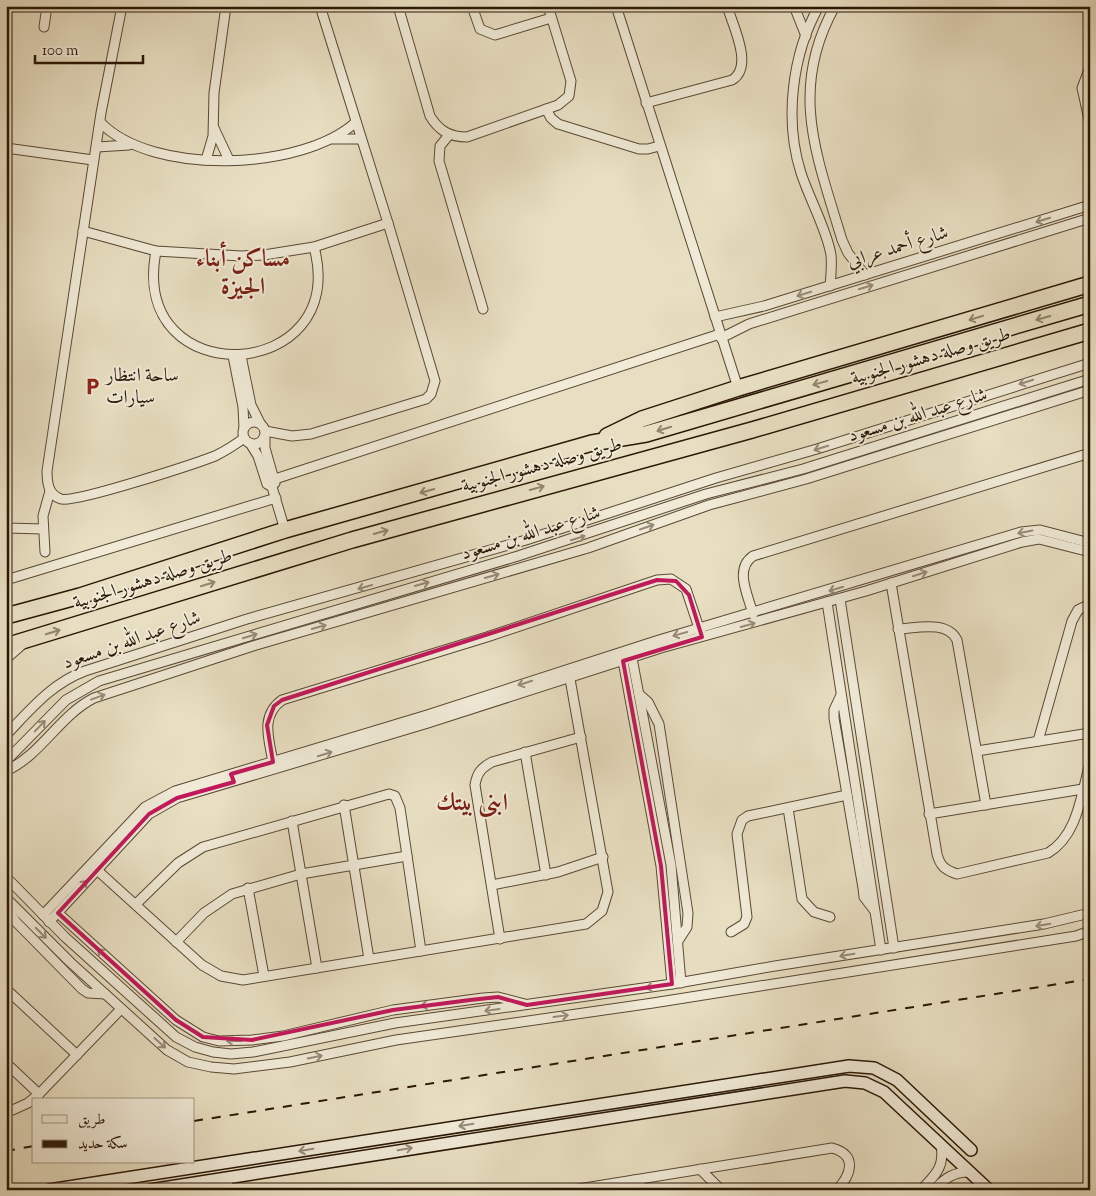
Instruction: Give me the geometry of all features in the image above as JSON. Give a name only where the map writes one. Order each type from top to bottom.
[{"type":"highway","points":[[592,443],[642,419],[738,388],[1090,284]]},
{"type":"highway","name":"طريق وصلة دهشور الجنوبية","points":[[6,616],[80,596],[286,530],[592,443],[646,434],[1090,304]]},
{"type":"highway","name":"طريق وصلة دهشور الجنوبية","points":[[6,646],[352,540],[752,430],[1090,331]]},
{"type":"street","points":[[44,26],[47,6]]},
{"type":"street","points":[[45,552],[43,516],[50,491],[47,471],[93,160],[101,123],[106,79],[122,6]]},
{"type":"street","points":[[206,160],[214,128],[214,93],[226,6]]},
{"type":"street","points":[[265,434],[292,436],[321,432],[426,399],[431,394],[435,380],[320,6]]},
{"type":"street","points":[[398,6],[430,116],[441,130],[449,134],[467,137],[546,110],[564,101],[571,89],[570,74],[548,6]]},
{"type":"street","points":[[472,6],[480,29],[495,36],[552,18]]},
{"type":"street","points":[[616,6],[659,146],[738,388]]},
{"type":"street","points":[[646,103],[732,80],[739,76],[744,63],[726,6]]},
{"type":"street","points":[[794,6],[806,36]]},
{"type":"street","points":[[819,6],[806,36],[795,83],[794,136],[801,172],[831,254],[830,286]]},
{"type":"street","points":[[835,6],[815,53],[810,72],[810,112],[816,152],[842,240],[848,253],[865,275]]},
{"type":"street","points":[[1090,67],[1082,88],[1090,124]]},
{"type":"street","points":[[546,110],[558,124],[639,149],[659,146]]},
{"type":"street","points":[[332,139],[356,122]]},
{"type":"street","points":[[101,123],[115,136],[132,146],[169,157],[206,160],[229,160],[280,154],[332,139],[361,139]]},
{"type":"street","points":[[214,128],[229,160]]},
{"type":"street","points":[[449,134],[440,146],[440,162],[483,309]]},
{"type":"street","points":[[97,147],[132,146]]},
{"type":"street","points":[[6,148],[93,160]]},
{"type":"street","name":"شارع أحمد عرابي","points":[[714,317],[754,309],[1090,205]]},
{"type":"street","points":[[237,356],[247,441],[258,456],[266,482],[274,483],[721,336],[749,324],[1090,218]]},
{"type":"street","points":[[83,231],[156,251],[241,256],[264,255],[314,247],[388,223]]},
{"type":"street","points":[[156,251],[154,266],[155,293],[162,311],[173,328],[203,350],[237,356],[276,346],[294,332],[307,315],[314,297],[318,278],[314,247]]},
{"type":"street","points":[[924,257],[928,268]]},
{"type":"street","points":[[237,356],[252,405],[265,434],[265,448],[276,498],[286,530]]},
{"type":"street","name":"شارع عبد الله بن مسعود","points":[[6,735],[47,693],[70,678],[180,640],[526,540],[716,478],[817,449],[1090,363]]},
{"type":"street","points":[[1046,376],[1051,391]]},
{"type":"street","name":"شارع عبد الله بن مسعود","points":[[6,761],[56,709],[76,692],[100,681],[542,549],[706,494],[803,469],[1090,380]]},
{"type":"street","points":[[6,771],[16,766],[85,703],[232,653],[588,548],[709,505],[806,479],[1090,390]]},
{"type":"street","points":[[964,419],[967,428]]},
{"type":"street","points":[[244,428],[253,422],[260,423]]},
{"type":"street","points":[[50,491],[55,496],[69,500],[94,494],[215,456],[247,441],[261,442],[265,434]]},
{"type":"street","points":[[879,446],[882,455]]},
{"type":"street","points":[[753,614],[742,570],[752,556],[1090,453]]},
{"type":"street","points":[[803,469],[806,479]]},
{"type":"street","points":[[706,494],[709,505]]},
{"type":"street","points":[[6,580],[276,498]]},
{"type":"street","points":[[6,528],[43,529]]},
{"type":"street","points":[[46,919],[58,913],[98,870],[134,825],[145,807],[164,795],[232,778],[570,679],[585,669],[623,661],[753,614],[1030,530],[1050,532],[1090,543]]},
{"type":"street","points":[[232,778],[273,762],[342,745],[701,633],[840,599],[1032,540],[1048,540],[1090,552]]},
{"type":"street","points":[[542,549],[546,560]]},
{"type":"street","points":[[466,572],[470,582]]},
{"type":"street","points":[[273,762],[267,726],[268,715],[274,706],[282,700],[487,637],[657,580],[671,579],[682,585],[689,596],[701,633]]},
{"type":"street","points":[[863,581],[866,591]]},
{"type":"street","points":[[891,583],[930,814],[940,864],[947,871],[957,874],[1041,855],[1058,847],[1067,838],[1072,827],[1090,763]]},
{"type":"street","points":[[390,594],[394,605]]},
{"type":"street","points":[[840,599],[894,948]]},
{"type":"street","points":[[827,602],[881,950]]},
{"type":"street","points":[[1038,741],[1072,620],[1078,610],[1090,604]]},
{"type":"street","points":[[898,629],[943,627],[948,628],[955,635],[986,805]]},
{"type":"street","points":[[6,659],[30,639]]},
{"type":"street","points":[[180,640],[185,655]]},
{"type":"street","points":[[228,642],[232,653]]},
{"type":"street","points":[[632,658],[671,866],[678,941],[677,984]]},
{"type":"street","points":[[623,661],[661,866],[677,984]]},
{"type":"street","points":[[98,870],[211,972],[243,980],[586,924],[595,918],[606,902],[608,892],[570,679]]},
{"type":"street","points":[[639,694],[648,702],[659,724],[688,913],[688,927],[678,941]]},
{"type":"street","points":[[841,695],[834,710],[834,718],[864,897],[875,910]]},
{"type":"street","points":[[977,751],[1090,733]]},
{"type":"street","points":[[500,939],[475,785],[476,775],[482,766],[492,762],[580,737]]},
{"type":"street","points":[[525,752],[546,875]]},
{"type":"street","points":[[930,814],[1083,789]]},
{"type":"street","points":[[136,904],[178,863],[203,847],[382,794],[395,796],[400,808],[421,951]]},
{"type":"street","points":[[731,932],[744,924],[747,917],[738,827],[748,816],[847,795]]},
{"type":"street","points":[[344,806],[370,959]]},
{"type":"street","points":[[788,808],[802,899],[814,912],[830,917]]},
{"type":"street","points":[[292,821],[317,968]]},
{"type":"street","points":[[46,919],[134,825]]},
{"type":"street","points":[[176,942],[217,902],[248,888],[301,874],[407,856]]},
{"type":"street","points":[[492,885],[546,875],[603,857]]},
{"type":"street","points":[[6,877],[46,919],[176,1036],[195,1047],[231,1054],[315,1041],[394,1023],[677,984],[775,966],[1053,923],[1090,913]]},
{"type":"street","points":[[248,888],[264,976]]},
{"type":"street","points":[[6,898],[94,985],[167,1050],[188,1062],[234,1069],[290,1062],[396,1040],[994,949],[1076,936],[1090,931]]},
{"type":"street","points":[[6,907],[16,922],[82,989],[88,993],[104,994]]},
{"type":"street","points":[[58,913],[188,1030],[203,1037],[219,1041],[252,1040],[313,1029],[393,1010],[498,997],[527,1005]]},
{"type":"street","points":[[991,933],[994,949]]},
{"type":"street","points":[[775,966],[777,982]]},
{"type":"street","points":[[94,985],[105,973]]},
{"type":"street","points":[[6,989],[77,1055]]},
{"type":"street","points":[[627,991],[629,1006]]},
{"type":"street","points":[[148,1012],[156,1003]]},
{"type":"street","points":[[34,1098],[121,1009]]},
{"type":"street","points":[[393,1010],[394,1023]]},
{"type":"street","points":[[313,1029],[315,1041]]},
{"type":"street","points":[[252,1040],[253,1052]]},
{"type":"street","points":[[6,1063],[39,1094]]},
{"type":"street","points":[[49,1190],[837,1067],[862,1066],[874,1068],[897,1080],[971,1150]]},
{"type":"street","points":[[150,1190],[222,1182],[383,1153],[702,1105],[834,1082],[855,1082],[875,1087],[884,1092],[989,1190]]},
{"type":"street","points":[[700,1089],[702,1105]]},
{"type":"street","points":[[6,1113],[32,1100]]},
{"type":"street","points":[[625,1101],[627,1116]]},
{"type":"street","points":[[514,1118],[516,1132]]},
{"type":"street","points":[[925,1132],[937,1119]]},
{"type":"street","points":[[381,1138],[383,1153]]},
{"type":"street","points":[[934,1190],[940,1177],[941,1146]]},
{"type":"street","points":[[572,1190],[832,1148],[843,1153],[850,1163],[849,1175],[837,1190]]},
{"type":"street","points":[[700,1169],[721,1190]]},
{"type":"street","points":[[921,1190],[940,1177],[969,1172]]},
{"type":"street","points":[[634,1180],[645,1190]]},
{"type":"street","points":[[222,1182],[228,1190]]},
{"type":"highlighted area","points":[[657,580],[676,581],[689,595],[702,637],[623,661],[661,866],[672,984],[527,1005],[498,997],[393,1010],[252,1040],[203,1037],[176,1020],[58,913],[149,814],[177,798],[234,782],[231,774],[273,762],[267,725],[274,706],[282,700]]},
{"type":"railway","points":[[195,1121],[1090,979]]},
{"type":"railway","points":[[6,1151],[32,1146]]},
{"type":"place","name":"ساحة انتظار سيارات","points":[[92,387]]},
{"type":"district","name":"مساكن أبناء الجيزة","points":[[243,274]]},
{"type":"district","name":"ابنى بيتك","points":[[472,804]]}]
